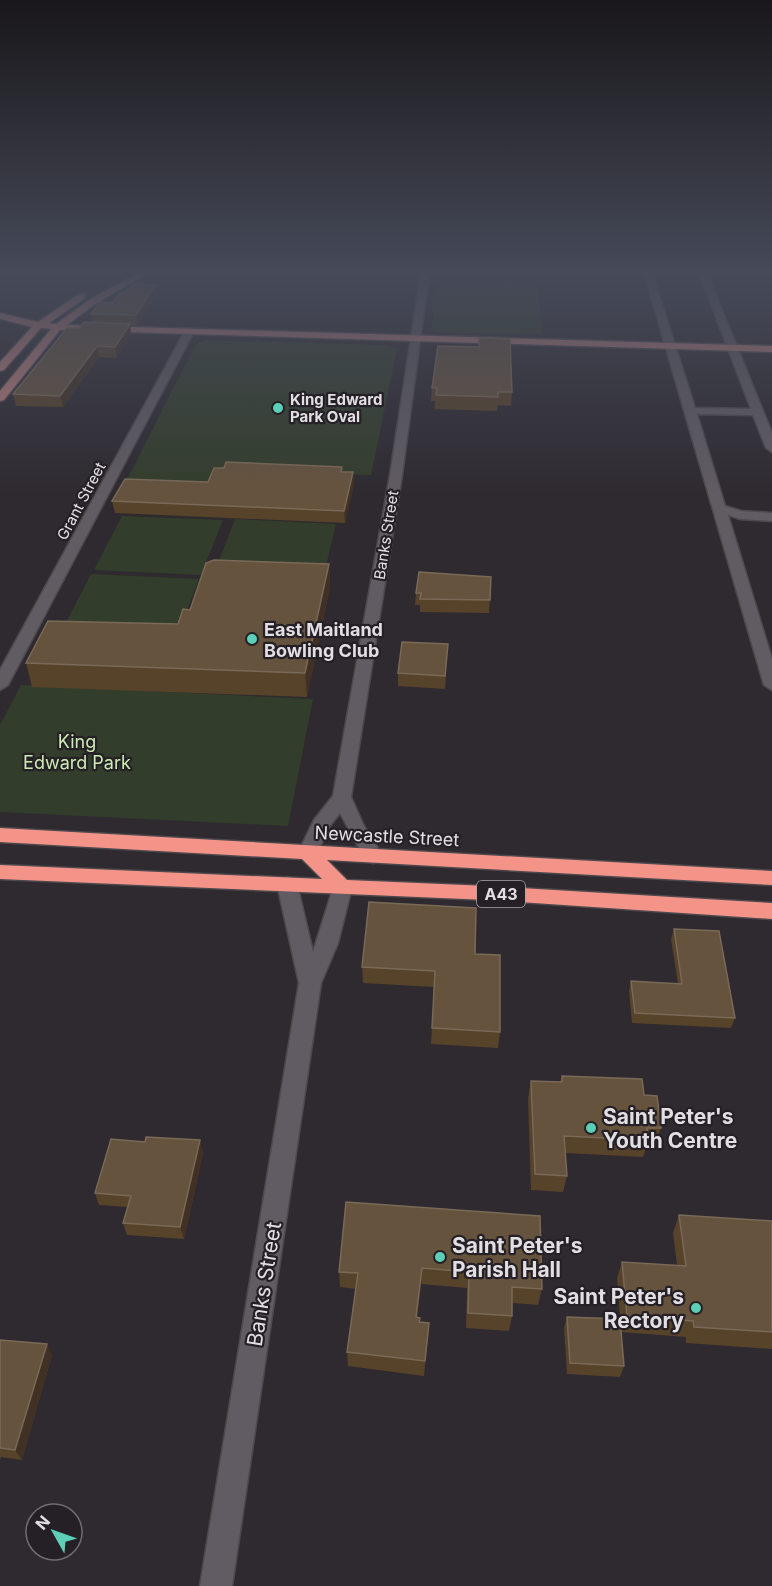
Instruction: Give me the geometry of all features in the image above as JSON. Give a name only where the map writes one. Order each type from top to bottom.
[{"type":"highway","name":"Newcastle Street","points":[[0,835],[772,878]]},
{"type":"highway","points":[[308,853],[342,886]]},
{"type":"highway","name":"A43","points":[[0,872],[488,893],[772,911]]},
{"type":"main road","points":[[0,368],[19,347]]},
{"type":"main road","points":[[0,398],[42,347]]},
{"type":"main road","points":[[703,347],[772,349]]},
{"type":"street","name":"Grant Street","points":[[0,685],[181,347]]},
{"type":"street","name":"Banks Street","points":[[308,853],[321,825],[342,797],[396,475],[413,347]]},
{"type":"street","points":[[672,347],[772,685]]},
{"type":"street","points":[[733,348],[772,448]]},
{"type":"street","points":[[691,411],[758,412]]},
{"type":"street","points":[[718,508],[740,515],[772,517]]},
{"type":"street","points":[[342,797],[355,827],[373,856]]},
{"type":"street","name":"Banks Street","points":[[287,884],[310,982]]},
{"type":"street","name":"Banks Street","points":[[216,1586],[310,982],[328,943],[342,886]]},
{"type":"green space","points":[[194,347],[392,347],[397,349],[371,475],[219,470],[209,495],[121,491]]},
{"type":"green space","points":[[122,516],[223,520],[201,575],[94,570]]},
{"type":"green space","points":[[235,519],[336,524],[323,579],[214,574]]},
{"type":"green space","points":[[91,574],[199,579],[174,644],[58,638]]},
{"type":"green space","name":"King Edward Park","points":[[21,685],[313,699],[288,826],[0,812],[0,725]]},
{"type":"building","points":[[51,347],[96,347],[60,396],[13,394]]},
{"type":"building","points":[[438,347],[510,347],[512,392],[498,392],[498,397],[436,395],[437,388],[432,388]]},
{"type":"building","points":[[226,462],[342,467],[341,472],[353,472],[344,511],[112,501],[125,479],[208,482],[214,468],[224,468]]},
{"type":"building","name":"East Maitland Bowling Club","points":[[214,560],[329,564],[305,673],[26,663],[48,621],[178,624],[183,609],[190,610],[206,563]]},
{"type":"building","points":[[419,572],[491,577],[490,600],[420,599],[421,593],[416,593]]},
{"type":"building","points":[[402,642],[448,644],[445,676],[398,673]]},
{"type":"building","points":[[369,902],[476,908],[475,954],[500,955],[500,1032],[432,1028],[435,971],[362,967]]},
{"type":"building","points":[[674,929],[719,931],[735,1018],[635,1013],[631,981],[682,984]]},
{"type":"building","points":[[562,1076],[642,1079],[644,1095],[657,1096],[661,1128],[647,1128],[649,1140],[564,1136],[567,1176],[535,1174],[531,1081],[562,1082]]},
{"type":"building","points":[[146,1137],[200,1140],[180,1227],[123,1223],[131,1196],[95,1193],[111,1139],[145,1142]]},
{"type":"building","points":[[346,1202],[540,1216],[542,1289],[512,1287],[512,1316],[468,1313],[469,1272],[422,1268],[416,1317],[420,1318],[419,1322],[429,1323],[425,1361],[347,1352],[358,1273],[339,1272]]},
{"type":"building","name":"Saint Peter's Rectory","points":[[679,1215],[772,1221],[772,1332],[694,1327],[693,1321],[627,1316],[622,1262],[686,1266]]},
{"type":"building","points":[[567,1317],[620,1319],[624,1366],[570,1363]]},
{"type":"building","points":[[0,1340],[47,1344],[15,1450],[0,1448]]},
{"type":"place","name":"King Edward Park Oval","points":[[278,408]]},
{"type":"place","name":"East Maitland Bowling Club","points":[[252,639]]},
{"type":"place","name":"Saint Peter's Youth Centre","points":[[591,1128]]},
{"type":"place","name":"Saint Peter's Parish Hall","points":[[440,1257]]},
{"type":"place","name":"Saint Peter's Rectory","points":[[696,1308]]}]
